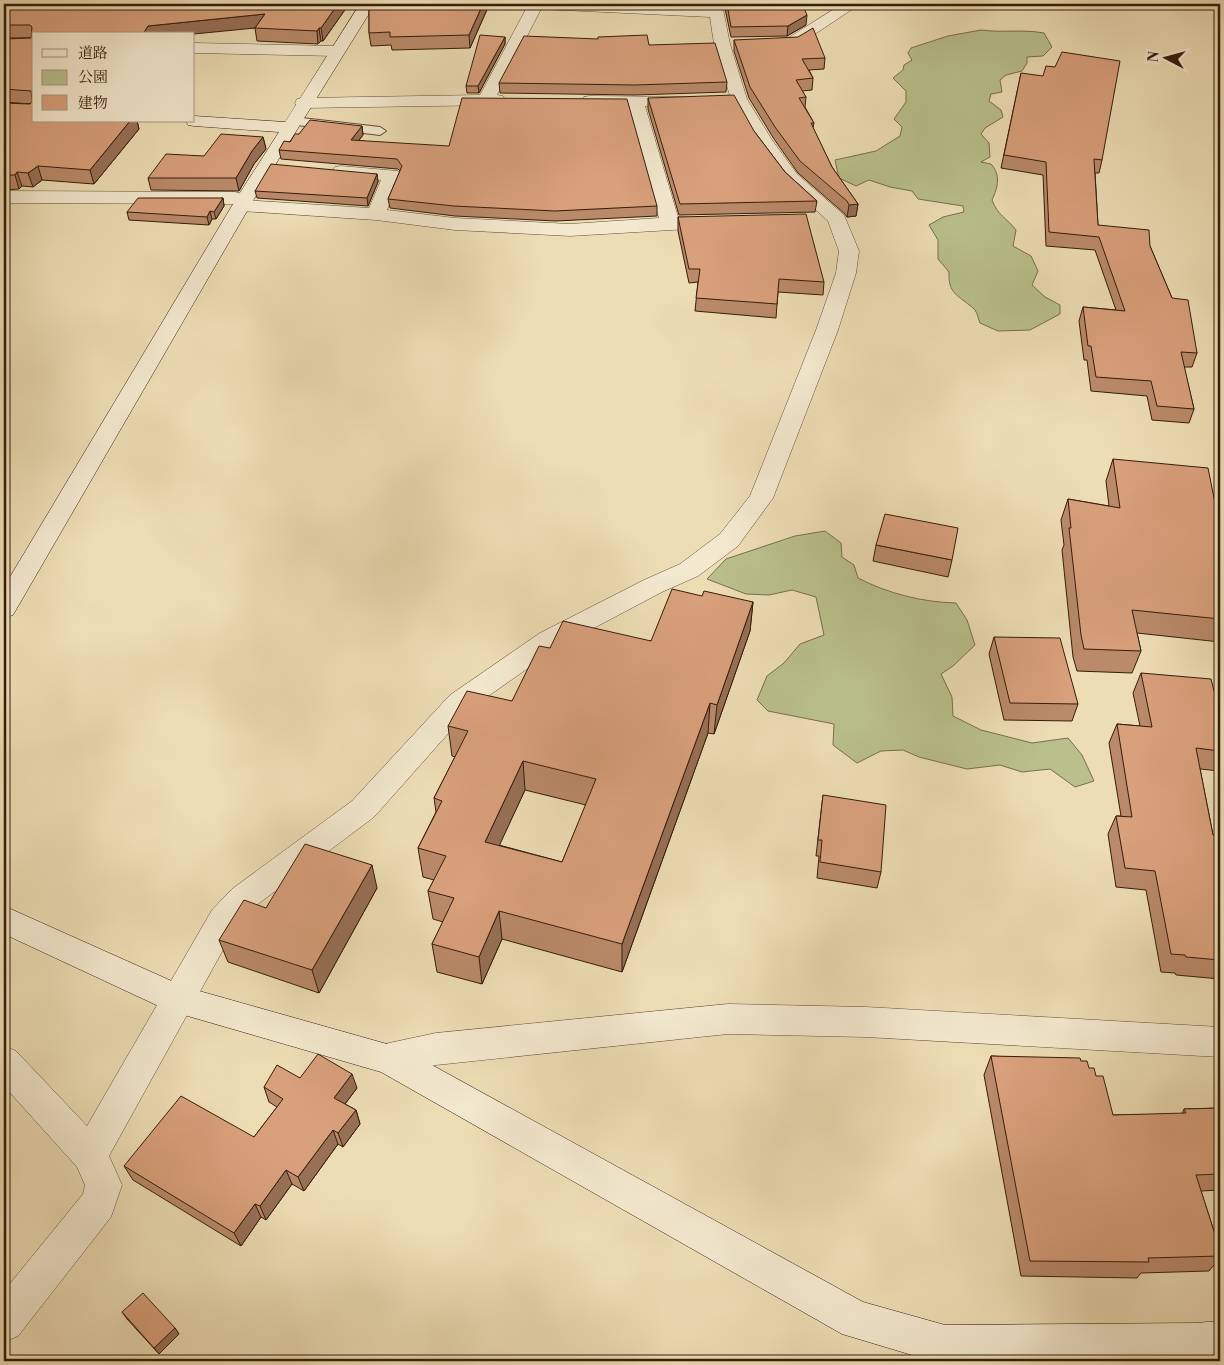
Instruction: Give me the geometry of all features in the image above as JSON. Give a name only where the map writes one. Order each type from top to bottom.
[{"type":"street","points":[[4,609],[243,202],[275,166],[295,117],[367,4]]},
{"type":"street","points":[[90,1155],[223,920],[243,898],[363,809],[460,702],[549,640],[653,586],[689,570],[730,540],[761,498],[827,330],[843,283],[849,251],[837,219],[791,178],[764,141],[739,100],[722,44],[716,8],[532,4],[486,100]]},
{"type":"street","points":[[761,44],[791,43],[852,4]]},
{"type":"street","points":[[722,44],[741,44]]},
{"type":"street","points":[[195,48],[337,51]]},
{"type":"street","points":[[195,121],[295,117],[486,100],[516,100]]},
{"type":"street","points":[[576,101],[701,100]]},
{"type":"street","points":[[720,100],[739,100]]},
{"type":"street","points":[[635,102],[670,223]]},
{"type":"street","points":[[324,170],[392,175],[376,214]]},
{"type":"street","points":[[4,197],[243,202],[376,214],[455,224],[570,230],[670,223],[729,222]]},
{"type":"street","points":[[808,220],[837,219]]},
{"type":"street","points":[[4,919],[179,1000],[389,1059],[856,1320],[946,1345],[1195,1343],[1220,1341]]},
{"type":"street","points":[[389,1059],[436,1049],[728,1019],[866,1022],[1220,1042]]},
{"type":"street","points":[[4,1062],[90,1155],[104,1185],[98,1204],[4,1322]]},
{"type":"lane","points":[[295,117],[380,131]]},
{"type":"green space","points":[[981,30],[1044,33],[1052,47],[1043,56],[1027,57],[1027,63],[1022,71],[1006,75],[1000,80],[1002,92],[991,94],[989,101],[1001,110],[1003,117],[985,128],[981,134],[989,143],[990,157],[981,162],[991,164],[997,177],[997,186],[992,200],[994,205],[1016,230],[1013,246],[1031,256],[1038,271],[1032,285],[1045,297],[1060,305],[1060,314],[1030,330],[998,331],[980,323],[974,309],[952,290],[949,272],[938,259],[938,240],[929,225],[943,217],[964,212],[963,206],[918,199],[912,191],[890,187],[869,180],[856,186],[839,178],[835,160],[876,151],[900,136],[902,127],[894,119],[906,102],[906,91],[893,78],[903,70],[904,65],[912,60],[908,53],[911,48],[948,36]]},
{"type":"green space","points":[[825,531],[841,543],[842,557],[854,565],[858,578],[882,589],[906,596],[956,603],[967,620],[975,645],[953,666],[941,674],[952,697],[953,716],[981,730],[1032,743],[1068,738],[1082,755],[1094,781],[1075,787],[1050,769],[1022,772],[1000,765],[967,769],[919,757],[903,750],[881,751],[857,763],[833,745],[834,724],[768,711],[757,700],[767,676],[784,663],[800,644],[824,635],[816,597],[792,590],[769,595],[746,594],[707,579],[726,559],[795,536]]},
{"type":"building","points":[[338,4],[317,31],[255,28],[265,14],[148,26],[144,32],[32,32],[32,102],[31,91],[4,89],[4,39],[31,38],[32,27],[30,25],[4,25],[4,6]]},
{"type":"building","points":[[369,4],[483,4],[469,35],[390,37],[390,32],[369,33]]},
{"type":"building","points":[[727,4],[790,4],[803,6],[807,15],[788,26],[731,27]]},
{"type":"building","points":[[813,28],[825,58],[802,59],[813,78],[796,80],[806,97],[799,98],[814,123],[811,123],[832,167],[858,204],[849,205],[847,201],[800,161],[775,127],[750,87],[734,40],[798,37]]},
{"type":"building","points":[[480,35],[505,37],[478,86],[466,86]]},
{"type":"building","points":[[647,35],[649,45],[715,43],[727,82],[635,85],[499,83],[524,36],[598,39],[598,37]]},
{"type":"building","points":[[1062,52],[1120,61],[1102,160],[1094,159],[1098,225],[1149,230],[1150,246],[1172,298],[1188,300],[1197,353],[1181,352],[1194,409],[1157,406],[1151,381],[1096,377],[1091,346],[1088,346],[1083,307],[1125,311],[1099,237],[1049,232],[1046,162],[1004,155],[1021,73],[1043,76],[1046,66],[1055,67]]},
{"type":"building","points":[[734,95],[754,131],[785,172],[817,201],[680,204],[648,98]]},
{"type":"building","points":[[462,98],[627,99],[657,206],[555,211],[454,206],[388,199],[402,166],[397,159],[279,150],[284,141],[290,142],[295,134],[299,134],[310,120],[362,126],[351,140],[449,146]]},
{"type":"building","points":[[32,102],[32,122],[129,122],[90,170],[38,166],[28,173],[17,172],[15,175],[4,175],[4,103],[30,104]]},
{"type":"building","points":[[221,134],[263,137],[236,178],[148,178],[166,154],[204,156]]},
{"type":"building","points":[[271,164],[377,174],[367,198],[255,191]]},
{"type":"building","points":[[138,198],[223,198],[214,212],[210,211],[207,217],[127,212]]},
{"type":"building","points":[[806,214],[824,282],[779,279],[777,304],[696,298],[700,269],[689,269],[678,217]]},
{"type":"building","points":[[1113,459],[1208,468],[1220,528],[1220,619],[1132,610],[1141,651],[1084,649],[1081,635],[1069,528],[1071,528],[1068,499],[1120,508]]},
{"type":"building","points":[[885,514],[958,528],[952,560],[876,545]]},
{"type":"building","points":[[672,589],[702,596],[704,591],[753,602],[717,705],[710,703],[622,944],[499,911],[479,957],[432,944],[454,898],[428,891],[446,856],[418,848],[442,801],[434,798],[468,731],[448,726],[467,691],[512,701],[539,646],[550,648],[563,621],[651,641]],"holes":[[[523,761],[596,779],[562,862],[485,842]]]},
{"type":"building","points":[[994,637],[1060,638],[1078,704],[1010,703]]},
{"type":"building","points":[[1141,673],[1211,679],[1220,714],[1220,751],[1196,748],[1213,835],[1220,835],[1220,960],[1171,954],[1155,871],[1125,868],[1116,816],[1132,817],[1117,724],[1152,727]]},
{"type":"building","points":[[823,795],[886,805],[881,872],[820,862],[822,840],[818,840]]},
{"type":"building","points":[[305,844],[372,865],[312,970],[219,940],[244,900],[266,908]]},
{"type":"building","points":[[318,1054],[352,1074],[334,1098],[356,1110],[338,1133],[333,1130],[298,1177],[286,1170],[260,1206],[255,1204],[234,1233],[124,1166],[181,1096],[254,1137],[283,1099],[264,1087],[277,1065],[300,1078]]},
{"type":"building","points":[[991,1056],[1080,1058],[1081,1061],[1087,1061],[1089,1068],[1094,1068],[1096,1076],[1103,1076],[1113,1115],[1186,1113],[1184,1109],[1220,1108],[1220,1174],[1196,1175],[1220,1250],[1220,1256],[1148,1258],[1149,1262],[1030,1261]]},
{"type":"building","points":[[143,1293],[175,1328],[154,1348],[122,1312]]}]
